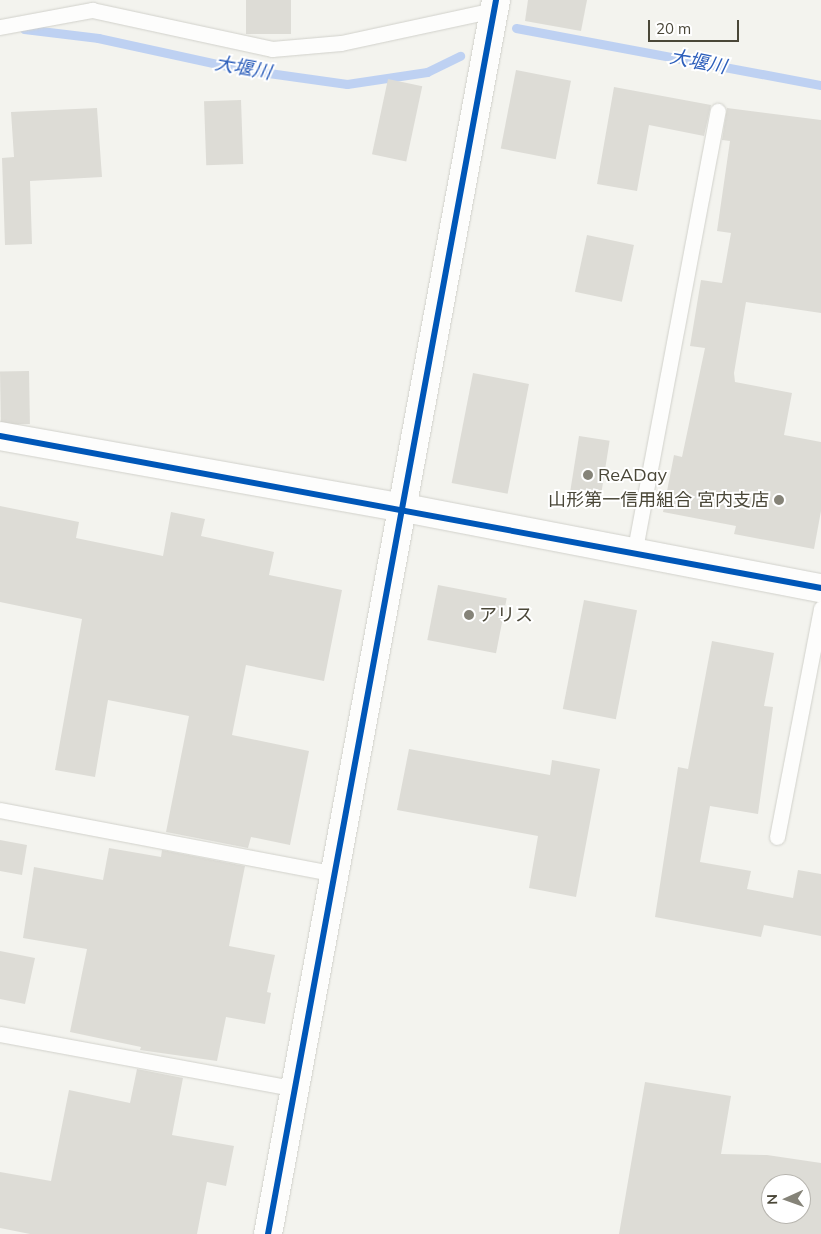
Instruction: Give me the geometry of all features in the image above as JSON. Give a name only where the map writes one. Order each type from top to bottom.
[{"type":"street","points":[[268,1234],[336,874],[399,507],[495,5]]},
{"type":"street","points":[[0,436],[399,507],[634,554],[821,588]]},
{"type":"lane","points":[[0,27],[92,10],[272,49],[341,43],[495,5]]},
{"type":"lane","points":[[634,554],[718,111]]},
{"type":"lane","points":[[777,837],[821,608]]},
{"type":"lane","points":[[0,810],[336,874]]},
{"type":"lane","points":[[0,1034],[296,1089]]},
{"type":"building","points":[[246,0],[291,0],[291,34],[246,34]]},
{"type":"building","points":[[528,0],[587,0],[581,31],[525,21]]},
{"type":"building","points":[[516,70],[571,81],[556,159],[501,149]]},
{"type":"building","points":[[388,79],[422,86],[406,162],[372,154]]},
{"type":"building","points":[[614,87],[711,105],[704,136],[649,125],[637,191],[597,184]]},
{"type":"building","points":[[241,100],[243,164],[206,165],[204,101]]},
{"type":"building","points":[[97,108],[102,177],[30,181],[32,244],[5,245],[2,158],[14,157],[11,112]]},
{"type":"building","points":[[727,108],[821,120],[821,313],[746,302],[734,373],[735,382],[792,393],[784,435],[821,442],[821,511],[814,549],[734,534],[736,526],[663,512],[674,455],[682,457],[705,348],[690,346],[701,280],[722,283],[731,233],[717,231],[730,141],[722,140]]},
{"type":"building","points":[[587,235],[634,245],[622,302],[575,292]]},
{"type":"building","points":[[29,371],[30,424],[1,424],[0,372]]},
{"type":"building","points":[[473,373],[529,384],[508,494],[452,483]]},
{"type":"building","points":[[579,436],[610,441],[600,502],[569,497]]},
{"type":"building","points":[[0,506],[79,522],[76,538],[163,556],[171,512],[205,519],[201,536],[274,552],[269,575],[342,590],[324,681],[246,665],[232,735],[309,751],[290,845],[251,837],[248,848],[166,832],[189,716],[108,700],[95,777],[55,770],[82,619],[0,602]]},
{"type":"building","points":[[438,585],[507,598],[496,653],[427,640]]},
{"type":"building","points":[[584,600],[637,610],[616,719],[563,709]]},
{"type":"building","points":[[712,641],[774,653],[764,706],[773,707],[758,814],[710,806],[700,862],[751,871],[747,889],[793,898],[798,870],[821,874],[821,936],[764,925],[761,937],[655,917],[678,767],[688,769]]},
{"type":"building","points":[[409,749],[550,775],[552,760],[600,769],[576,897],[529,888],[538,836],[397,810]]},
{"type":"building","points":[[0,840],[27,845],[22,875],[0,871]]},
{"type":"building","points":[[109,848],[161,857],[162,850],[245,866],[229,946],[275,955],[267,992],[271,993],[265,1024],[226,1017],[217,1061],[140,1050],[141,1047],[70,1032],[87,949],[23,938],[34,867],[103,880]]},
{"type":"building","points":[[0,951],[35,958],[25,1004],[0,999]]},
{"type":"building","points":[[137,1069],[183,1078],[172,1135],[234,1146],[226,1186],[207,1182],[197,1234],[30,1234],[0,1228],[0,1172],[51,1181],[69,1090],[130,1103]]},
{"type":"building","points":[[645,1082],[731,1096],[721,1154],[767,1155],[821,1163],[821,1234],[619,1234]]},
{"type":"waterway","name":"大堰川","points":[[516,28],[821,85]]},
{"type":"waterway","name":"大堰川","points":[[24,29],[98,38],[240,69],[347,84],[427,72],[460,56]]},
{"type":"cycle path","points":[[268,1234],[496,0]]},
{"type":"cycle path","points":[[0,436],[821,588]]},
{"type":"place","name":"ReADay","points":[[588,475]]},
{"type":"place","name":"山形第一信用組合 宮内支店","points":[[779,500]]},
{"type":"place","name":"アリス","points":[[469,615]]}]
